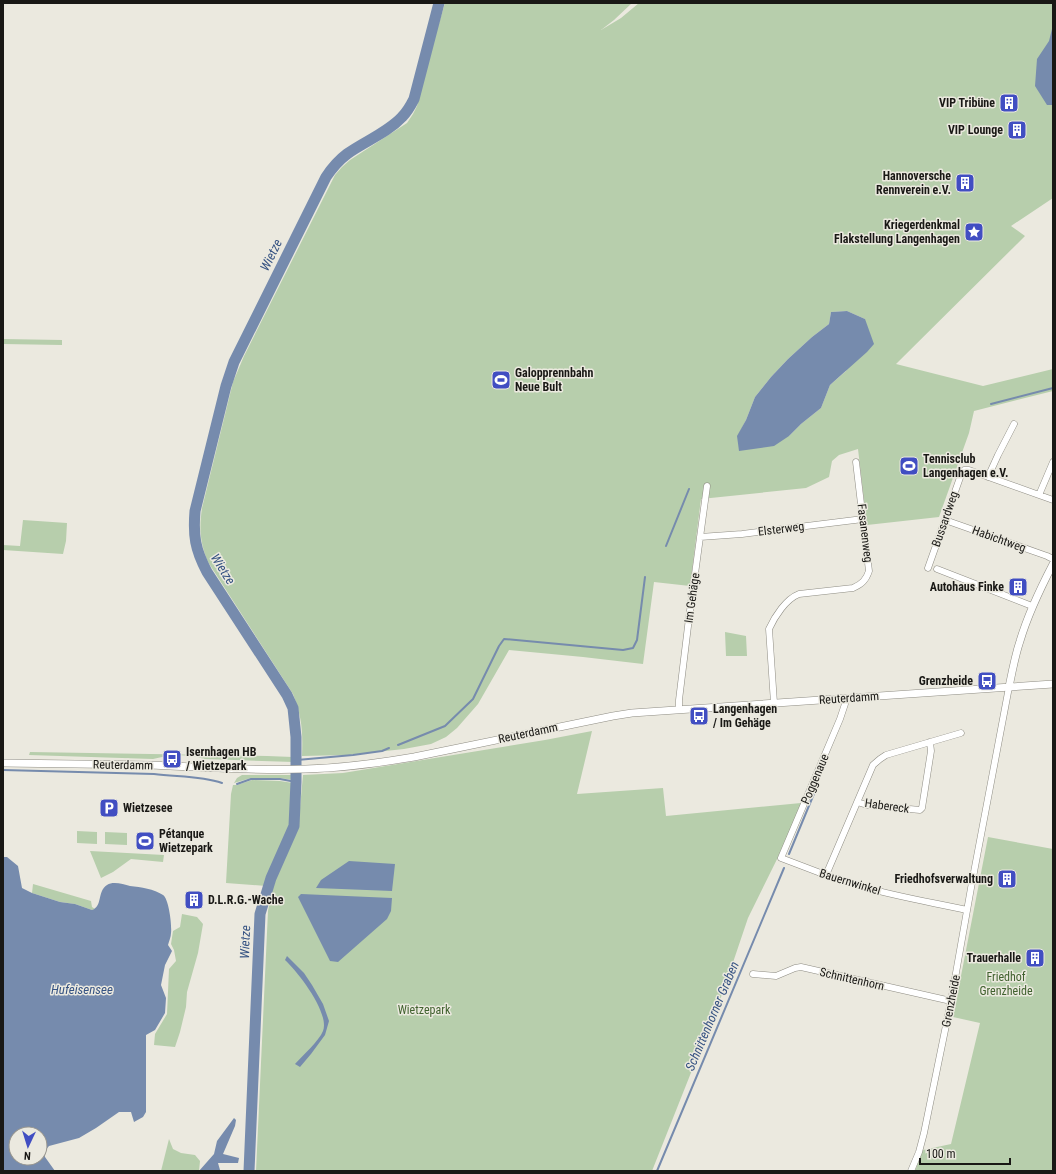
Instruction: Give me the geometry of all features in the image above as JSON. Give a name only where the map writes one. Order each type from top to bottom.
[{"type":"street","points":[[1014,424],[988,477],[1053,500]]},
{"type":"street","name":"Fasanenweg","points":[[774,703],[769,632],[772,623],[792,597],[799,594],[854,588],[861,585],[866,579],[870,570],[856,462]]},
{"type":"street","points":[[1038,495],[1053,462]]},
{"type":"street","name":"Bussardweg","points":[[928,568],[962,472],[964,470],[969,470],[988,477]]},
{"type":"street","name":"Im Gehäge","points":[[679,709],[707,486]]},
{"type":"street","name":"Elsterweg","points":[[700,537],[742,534],[863,520]]},
{"type":"street","name":"Habichtweg","points":[[945,520],[1053,559]]},
{"type":"street","points":[[1009,687],[1019,642],[1032,606],[1053,564]]},
{"type":"street","points":[[937,569],[1032,606]]},
{"type":"street","name":"Reuterdamm","points":[[3,763],[230,769],[305,769],[409,758],[632,713],[1053,684]]},
{"type":"street","name":"Grenzheide","points":[[911,1171],[919,1152],[924,1132],[951,1001],[1009,687]]},
{"type":"street","name":"Poggenaue","points":[[781,858],[840,719],[845,704],[845,698]]},
{"type":"street","name":"Habereck","points":[[826,875],[873,765],[886,755],[961,733]]},
{"type":"street","name":"Habereck","points":[[857,802],[867,805],[920,810],[922,808],[931,751],[930,742]]},
{"type":"street","name":"Bauernwinkel","points":[[781,858],[857,885],[890,894],[967,910]]},
{"type":"street","name":"Schnittenhorn","points":[[753,974],[776,976],[801,967],[951,1001]]},
{"type":"green space","name":"Galopprennbahn Neue Bult","points":[[445,3],[632,3],[601,30],[621,18],[639,3],[1053,3],[1053,198],[1011,226],[1025,236],[896,364],[983,386],[1053,369],[1053,391],[974,411],[969,433],[939,517],[867,525],[858,449],[839,455],[832,461],[829,477],[806,488],[701,499],[690,586],[654,582],[643,664],[509,650],[478,704],[457,728],[446,737],[431,744],[404,749],[348,755],[302,756],[301,725],[293,694],[208,562],[203,548],[201,535],[202,508],[233,382],[244,356],[335,175],[350,160],[407,123],[413,114],[417,106]],"holes":[[[847,311],[865,319],[846,371],[830,385],[821,408],[789,436],[738,436],[755,397],[788,359],[829,324],[831,312]]]},
{"type":"green space","points":[[3,339],[62,340],[62,345],[3,344]]},
{"type":"green space","points":[[23,520],[67,523],[66,541],[63,554],[3,550],[3,545],[20,546]]},
{"type":"green space","points":[[725,632],[746,636],[747,656],[726,656]]},
{"type":"green space","name":"Wietzepark","points":[[592,731],[577,794],[663,788],[666,816],[801,803],[784,845],[748,918],[723,992],[652,1171],[256,1171],[268,911],[273,883],[298,829],[303,775],[343,773]]},
{"type":"green space","points":[[30,752],[267,756],[293,757],[294,762],[204,759],[185,755],[165,756],[153,759],[29,755]]},
{"type":"green space","points":[[242,775],[292,775],[293,780],[280,778],[251,778],[234,783],[237,778]]},
{"type":"green space","points":[[252,780],[293,783],[292,826],[266,886],[226,883],[231,794],[233,785]]},
{"type":"green space","points":[[77,831],[97,832],[97,844],[77,843]]},
{"type":"green space","points":[[105,832],[127,833],[127,845],[105,844]]},
{"type":"green space","name":"Pétanque Wietzepark","points":[[137,833],[153,834],[152,849],[137,849]]},
{"type":"green space","name":"Friedhof Grenzheide","points":[[988,837],[1053,849],[1053,1171],[915,1171],[923,1150],[951,1144],[980,1023],[953,1017]]},
{"type":"green space","points":[[90,851],[164,855],[163,862],[131,859],[113,872],[101,878]]},
{"type":"green space","points":[[33,884],[91,901],[92,907],[95,909],[92,910],[75,904],[60,902],[32,893]]},
{"type":"green space","points":[[182,914],[197,917],[203,924],[198,953],[187,992],[186,1007],[175,1047],[154,1045],[155,1034],[167,1014],[169,969],[176,961],[171,944],[173,931],[180,927]]},
{"type":"green space","points":[[169,1139],[173,1149],[181,1153],[195,1155],[200,1161],[199,1171],[161,1171]]},
{"type":"water","points":[[1053,25],[1053,105],[1047,105],[1035,86],[1037,59],[1049,41]]},
{"type":"water","points":[[847,311],[865,319],[874,344],[830,385],[821,408],[789,436],[774,446],[739,451],[737,436],[746,420],[755,397],[788,359],[829,324],[831,312]]},
{"type":"water","name":"Hufeisensee","points":[[3,857],[7,857],[18,866],[22,888],[32,893],[92,910],[98,905],[102,891],[109,884],[115,883],[139,887],[156,891],[165,897],[170,919],[171,936],[168,945],[172,951],[165,965],[161,985],[166,998],[165,1013],[155,1030],[146,1035],[146,1112],[143,1117],[134,1122],[131,1112],[119,1112],[79,1138],[48,1147],[48,1126],[8,1126],[8,1166],[48,1166],[48,1161],[55,1171],[3,1171]]},
{"type":"water","points":[[349,861],[395,864],[392,891],[316,888],[321,880]]},
{"type":"water","points":[[301,894],[392,898],[391,911],[387,919],[338,962],[330,961],[298,897]]},
{"type":"water","points":[[287,956],[304,973],[312,985],[323,1004],[329,1021],[325,1035],[300,1067],[295,1064],[321,1035],[324,1023],[322,1014],[312,993],[285,960]]},
{"type":"water","points":[[234,1118],[236,1120],[235,1126],[223,1154],[239,1158],[238,1163],[218,1163],[220,1170],[222,1171],[199,1171],[214,1154],[217,1141]]},
{"type":"waterway","name":"Wietze","points":[[249,1171],[260,914],[271,878],[294,826],[296,737],[293,708],[287,695],[203,564],[197,549],[194,528],[195,511],[226,386],[234,362],[326,177],[336,164],[347,154],[396,123],[406,113],[412,104],[439,3]]},
{"type":"waterway","points":[[991,404],[1053,388]]},
{"type":"waterway","points":[[666,546],[689,489]]},
{"type":"waterway","points":[[398,745],[445,726],[473,699],[499,646],[504,639],[623,650],[633,648],[637,640],[645,577]]},
{"type":"waterway","points":[[297,760],[353,755],[382,751],[389,748]]},
{"type":"waterway","points":[[3,770],[154,774],[197,778],[222,783]]},
{"type":"waterway","points":[[237,784],[251,779],[280,779],[296,782]]},
{"type":"waterway","name":"Schnittenhorner Graben","points":[[789,854],[818,784]]},
{"type":"waterway","name":"Schnittenhorner Graben","points":[[657,1171],[784,868]]},
{"type":"place","name":"VIP Tribüne","points":[[1009,103]]},
{"type":"place","name":"VIP Lounge","points":[[1017,130]]},
{"type":"place","name":"Hannoversche Rennverein e.V.","points":[[965,183]]},
{"type":"place","name":"Kriegerdenkmal Flakstellung Langenhagen","points":[[974,232]]},
{"type":"place","name":"Galopprennbahn Neue Bult","points":[[501,380]]},
{"type":"place","name":"Tennisclub Langenhagen e.V.","points":[[909,466]]},
{"type":"place","name":"Autohaus Finke","points":[[1018,587]]},
{"type":"place","name":"Grenzheide","points":[[987,681]]},
{"type":"place","name":"Langenhagen / Im Gehäge","points":[[699,716]]},
{"type":"place","name":"Isernhagen HB / Wietzepark","points":[[172,759]]},
{"type":"place","name":"Wietzesee","points":[[109,808]]},
{"type":"place","name":"Pétanque Wietzepark","points":[[145,841]]},
{"type":"place","name":"Friedhofsverwaltung","points":[[1007,879]]},
{"type":"place","name":"D.L.R.G.-Wache","points":[[194,900]]},
{"type":"place","name":"Trauerhalle","points":[[1035,958]]}]
